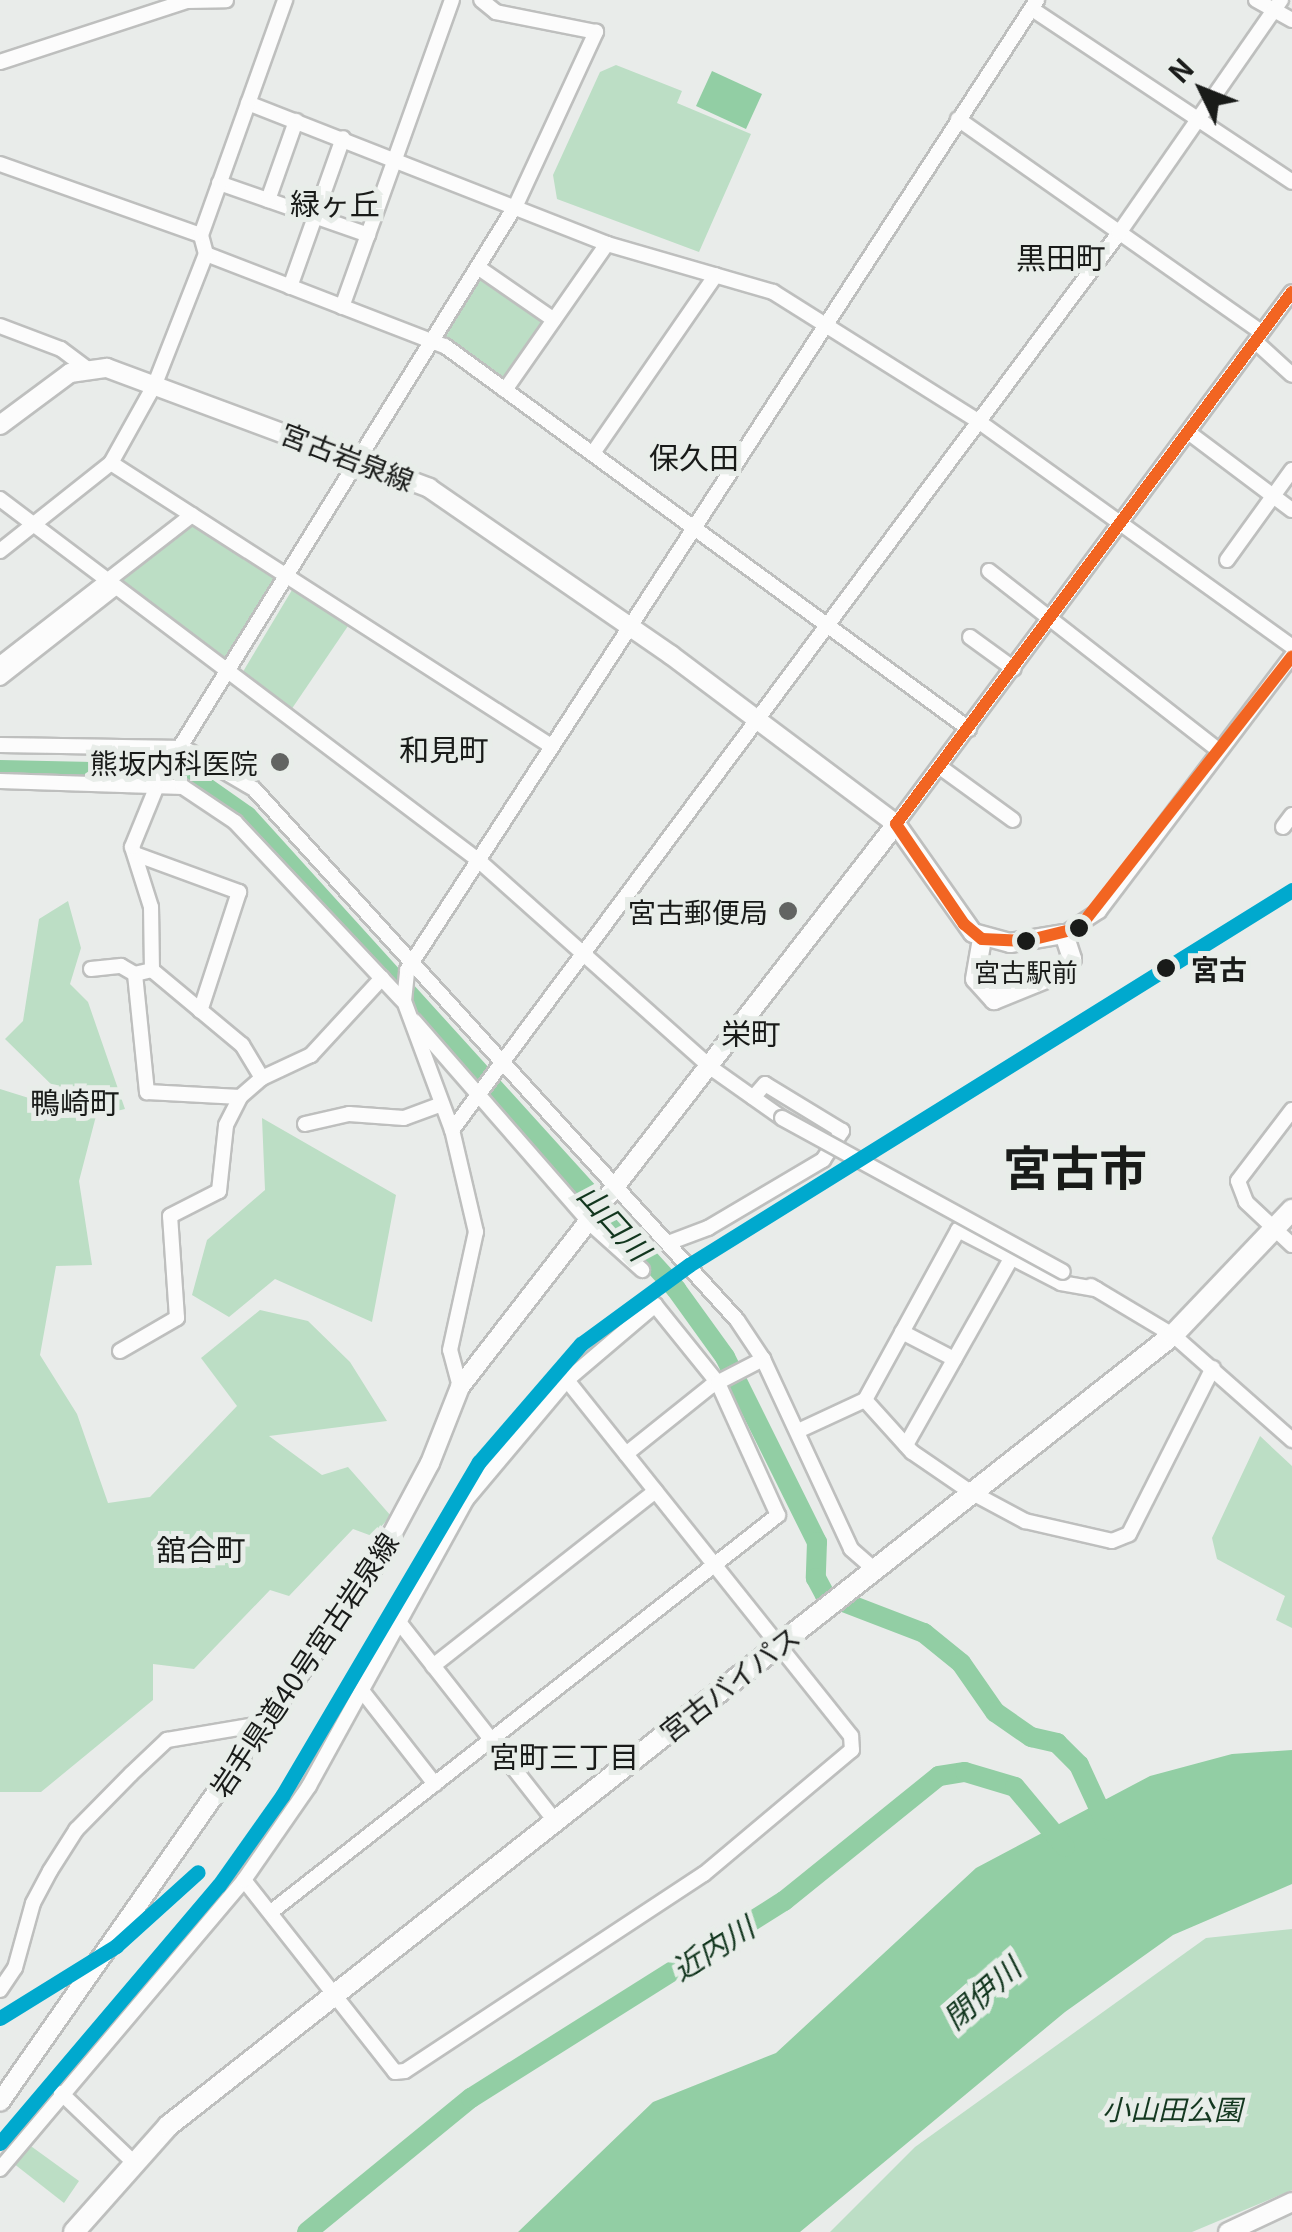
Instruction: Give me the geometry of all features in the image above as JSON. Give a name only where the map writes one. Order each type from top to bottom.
[{"type":"highway","name":"宮古バイパス","points":[[74,2232],[131,2160],[331,1994],[1173,1334],[1292,1210]]},
{"type":"main road","name":"宮古岩泉線","points":[[86,368],[155,384],[362,459],[459,505],[758,722]]},
{"type":"main road","points":[[0,425],[54,382],[86,368]]},
{"type":"main road","points":[[758,722],[896,824],[964,924],[982,939],[1010,943],[1064,934],[1068,966],[1008,999],[987,998],[975,978],[982,939]]},
{"type":"main road","name":"岩手県道40号宮古岩泉線","points":[[0,2102],[376,1564],[430,1462],[460,1387],[616,1193],[896,824]]},
{"type":"main road","points":[[1228,2232],[1292,2202]]},
{"type":"street","points":[[0,62],[187,0],[226,0]]},
{"type":"street","points":[[0,550],[111,463],[155,384],[206,254],[201,236],[285,0]]},
{"type":"street","points":[[342,307],[452,0]]},
{"type":"street","points":[[262,1078],[242,1046],[152,970],[151,907],[134,854],[160,781],[230,675],[516,205],[596,32],[496,12],[481,0]]},
{"type":"street","points":[[1256,0],[1278,5],[1292,20]]},
{"type":"street","points":[[402,996],[410,966],[1034,4],[1292,182]]},
{"type":"street","points":[[452,1130],[1119,234],[1278,5]]},
{"type":"street","points":[[248,103],[396,157],[607,244],[774,292],[826,320],[978,421],[1292,647]]},
{"type":"street","points":[[958,119],[1259,337],[1292,375]]},
{"type":"street","points":[[268,200],[296,121]]},
{"type":"street","points":[[290,286],[343,138]]},
{"type":"street","points":[[0,164],[201,236]]},
{"type":"street","points":[[219,183],[368,235]]},
{"type":"street","points":[[506,390],[607,244]]},
{"type":"street","points":[[206,254],[434,342],[694,526],[969,730]]},
{"type":"street","points":[[479,268],[554,320]]},
{"type":"street","points":[[592,453],[716,275]]},
{"type":"street","points":[[896,824],[1192,435],[1292,292]]},
{"type":"street","points":[[0,326],[61,348],[86,368]]},
{"type":"street","points":[[1192,435],[1292,510]]},
{"type":"street","points":[[111,463],[552,746]]},
{"type":"street","points":[[1227,560],[1292,470]]},
{"type":"street","points":[[0,500],[478,860],[710,1068],[782,1118],[1173,1334],[1292,1440]]},
{"type":"street","points":[[0,678],[192,515]]},
{"type":"street","points":[[989,571],[1219,752]]},
{"type":"street","points":[[0,664],[111,583]]},
{"type":"street","points":[[970,637],[1014,669]]},
{"type":"street","points":[[1064,934],[1099,910],[1292,656]]},
{"type":"street","points":[[0,745],[182,751],[254,789],[616,1193],[668,1243],[756,1362],[798,1431],[851,1549],[874,1569]]},
{"type":"street","points":[[940,767],[1013,820]]},
{"type":"street","points":[[0,781],[160,781],[183,787],[235,822],[402,996],[452,1130],[476,1232],[450,1350],[460,1387]]},
{"type":"street","points":[[134,854],[239,892],[200,1010]]},
{"type":"street","points":[[91,969],[121,966],[135,974],[152,970]]},
{"type":"street","points":[[135,974],[147,1092],[240,1097]]},
{"type":"street","points":[[120,1351],[177,1318],[170,1216],[219,1191],[226,1124],[240,1097],[262,1078],[311,1055],[382,978]]},
{"type":"street","points":[[410,1017],[482,1090],[642,1270]]},
{"type":"street","points":[[668,1243],[708,1228],[823,1160],[842,1131],[765,1084],[753,1098]]},
{"type":"street","points":[[306,1124],[349,1114],[404,1118],[442,1104]]},
{"type":"street","points":[[1292,1110],[1238,1182],[1239,1194],[1292,1245]]},
{"type":"street","points":[[798,1431],[865,1400],[958,1230],[1061,1283],[1096,1289]]},
{"type":"street","points":[[906,1445],[1012,1256]]},
{"type":"street","points":[[0,2168],[244,1880],[364,1692],[466,1499],[567,1380],[655,1305],[724,1380],[778,1515],[271,1912]]},
{"type":"street","points":[[902,1332],[954,1359]]},
{"type":"street","points":[[626,1454],[724,1380],[756,1362]]},
{"type":"street","points":[[865,1400],[906,1445],[969,1491],[1025,1521],[1123,1538],[1213,1368]]},
{"type":"street","points":[[244,1880],[395,2072],[405,2071],[741,1846],[852,1750],[851,1736],[567,1380]]},
{"type":"street","points":[[433,1666],[656,1490]]},
{"type":"street","points":[[398,1622],[555,1820]]},
{"type":"street","points":[[364,1692],[435,1784]]},
{"type":"street","points":[[0,1990],[15,1968],[32,1903],[50,1872],[76,1830],[131,1774],[167,1740],[262,1724]]},
{"type":"street","points":[[61,2093],[131,2160]]},
{"type":"green space","points":[[616,65],[682,91],[677,103],[751,134],[699,252],[557,199],[553,175],[600,72]]},
{"type":"green space","points":[[481,274],[545,319],[502,380],[444,340]]},
{"type":"green space","points":[[196,521],[281,578],[226,662],[119,579]]},
{"type":"green space","points":[[292,590],[350,623],[291,710],[241,675]]},
{"type":"green space","points":[[68,901],[81,948],[70,984],[88,1002],[125,1109],[96,1116],[79,1181],[92,1265],[56,1266],[40,1355],[77,1414],[108,1503],[150,1497],[237,1406],[201,1358],[260,1310],[308,1321],[350,1362],[387,1421],[269,1436],[322,1475],[348,1467],[391,1516],[372,1536],[353,1529],[289,1596],[270,1590],[194,1669],[153,1664],[153,1700],[41,1792],[0,1792],[0,1089],[48,1104],[59,1092],[5,1039],[23,1021],[39,919]]},
{"type":"green space","points":[[262,1118],[396,1195],[372,1322],[275,1279],[229,1317],[192,1295],[207,1240],[265,1190]]},
{"type":"green space","points":[[1260,1436],[1292,1466],[1292,1628],[1276,1620],[1285,1596],[1217,1559],[1212,1538]]},
{"type":"green space","name":"小山田公園","points":[[1292,1929],[1292,2190],[1192,2232],[830,2232],[915,2147],[1206,1938]]},
{"type":"green space","points":[[28,2144],[79,2181],[64,2203],[13,2163]]},
{"type":"water","points":[[712,71],[762,94],[746,129],[696,106]]},
{"type":"water","name":"閉伊川","points":[[1292,1750],[1292,1884],[1173,1935],[1065,2012],[800,2232],[518,2232],[653,2102],[776,2053],[976,1868],[1150,1776],[1232,1754]]},
{"type":"waterway","name":"山口川","points":[[0,770],[187,774],[247,816],[676,1289],[725,1357],[817,1542],[816,1578],[825,1595],[924,1633],[961,1663],[995,1712],[1031,1737],[1057,1743],[1079,1765],[1109,1830]]},
{"type":"waterway","name":"近内川","points":[[307,2232],[471,2098],[784,1901],[939,1776],[965,1772],[1015,1787],[1065,1847]]},
{"type":"railway","points":[[0,2143],[177,1940],[253,1838],[445,1515],[545,1380],[659,1285],[943,1105]]},
{"type":"transit line","points":[[1292,292],[896,824],[964,924],[982,939],[1026,941],[1079,928],[1292,656]]},
{"type":"transit line","points":[[0,2143],[219,1885],[282,1796],[479,1462],[581,1344],[689,1265],[1292,890]]},
{"type":"transit line","points":[[0,2018],[116,1946],[198,1872]]},
{"type":"place","name":"熊坂内科医院","points":[[280,762]]},
{"type":"place","name":"宮古郵便局","points":[[788,911]]},
{"type":"place","name":"宮古駅前","points":[[1026,941]]},
{"type":"place","name":"宮古","points":[[1166,968]]},
{"type":"district","name":"緑ヶ丘","points":[[335,202]]},
{"type":"district","name":"黒田町","points":[[1061,256]]},
{"type":"district","name":"保久田","points":[[694,456]]},
{"type":"district","name":"和見町","points":[[444,748]]},
{"type":"district","name":"栄町","points":[[751,1032]]},
{"type":"district","name":"鴨崎町","points":[[75,1101]]},
{"type":"district","name":"宮古市","points":[[1075,1166]]},
{"type":"district","name":"舘合町","points":[[201,1548]]},
{"type":"district","name":"宮町三丁目","points":[[564,1755]]}]
